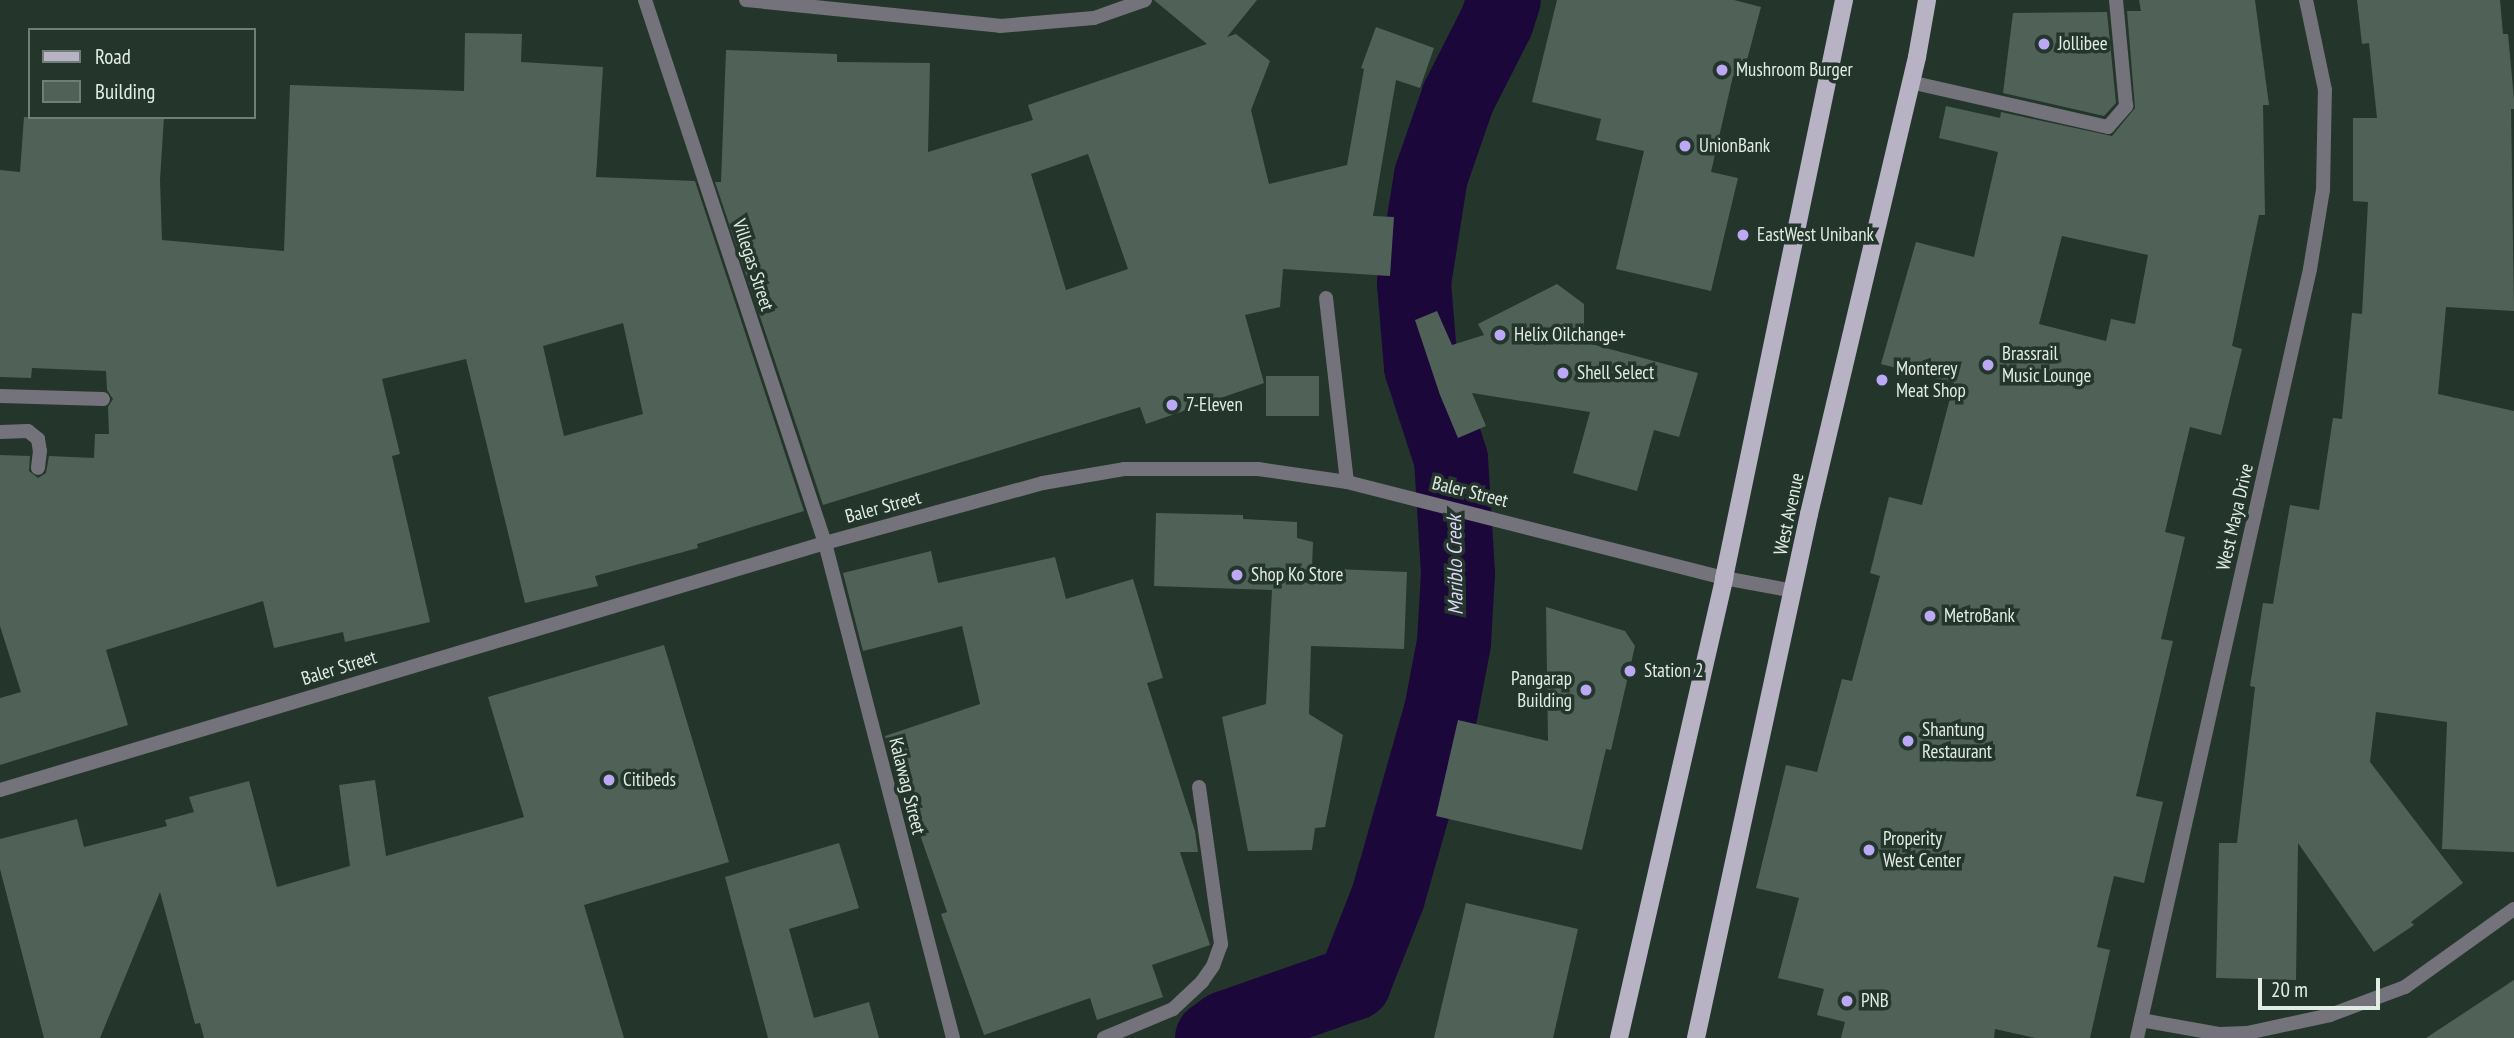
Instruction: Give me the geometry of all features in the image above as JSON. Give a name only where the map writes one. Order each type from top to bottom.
[{"type":"main road","points":[[1619,1038],[1724,578],[1844,0]]},
{"type":"main road","name":"West Avenue","points":[[1696,1038],[1927,0]]},
{"type":"street","name":"Villegas Street","points":[[645,0],[825,543]]},
{"type":"street","points":[[746,0],[1000,26],[1094,19],[1145,0]]},
{"type":"street","points":[[1910,82],[2108,127],[2126,106],[2116,0]]},
{"type":"street","name":"West Maya Drive","points":[[2137,1038],[2310,269],[2323,190],[2325,90],[2306,0]]},
{"type":"street","points":[[1326,298],[1347,482]]},
{"type":"street","points":[[0,396],[103,399]]},
{"type":"street","points":[[0,432],[28,431],[38,439],[38,468]]},
{"type":"street","name":"Baler Street","points":[[0,790],[825,543],[1043,483],[1124,469],[1258,469],[1347,482],[1724,578],[1794,590]]},
{"type":"street","name":"Kalawag Street","points":[[825,543],[953,1038]]},
{"type":"street","points":[[1104,1038],[1173,1009],[1202,982],[1213,966],[1221,944],[1199,787]]},
{"type":"street","points":[[2141,1020],[2219,1034],[2278,1028],[2330,1015],[2405,987],[2514,909]]},
{"type":"building","points":[[1154,0],[1257,0],[1227,37],[1236,34],[1270,61],[1251,110],[1269,184],[1347,165],[1364,69],[1361,68],[1376,27],[1434,48],[1420,88],[1396,80],[1373,216],[1394,217],[1390,276],[1283,269],[1280,307],[1245,315],[1264,383],[1146,424],[1140,407],[823,505],[715,182],[721,182],[726,50],[837,54],[837,62],[930,63],[928,152],[1033,120],[1028,105],[1207,44]],"holes":[[[1088,154],[1128,269],[1066,290],[1031,174]]]},
{"type":"building","points":[[1557,0],[1734,0],[1761,7],[1742,79],[1733,76],[1711,172],[1738,178],[1711,291],[1616,269],[1644,151],[1596,140],[1601,119],[1532,102]]},
{"type":"building","points":[[2139,0],[2255,0],[2269,105],[2263,105],[2265,215],[2259,215],[2232,346],[2242,349],[2221,435],[2190,427],[2165,532],[2185,537],[2161,639],[2173,641],[2136,796],[2163,802],[2144,883],[2114,876],[2097,947],[2110,950],[2090,1038],[2035,1038],[1995,1029],[1994,1038],[1841,1038],[1845,1022],[1817,1015],[1824,989],[1778,978],[1799,898],[1756,888],[1786,765],[1817,772],[1842,679],[1852,681],[1880,576],[1870,573],[1889,497],[1922,505],[1954,383],[1881,364],[1916,242],[1974,257],[1998,152],[1939,138],[1946,106],[2000,118],[2001,112],[2112,136],[2135,108],[2127,11],[2141,11]],"holes":[[[2062,236],[2148,255],[2135,324],[2111,319],[2106,341],[2039,324]]]},
{"type":"building","points":[[2357,0],[2500,0],[2503,34],[2508,34],[2514,99],[2514,109],[2511,109],[2514,311],[2446,307],[2438,394],[2514,411],[2514,852],[2442,849],[2447,722],[2376,712],[2370,762],[2463,883],[2411,922],[2414,925],[2374,952],[2298,843],[2296,980],[2216,978],[2219,843],[2237,843],[2255,687],[2250,686],[2263,603],[2273,604],[2290,505],[2319,510],[2333,418],[2342,419],[2352,313],[2362,314],[2368,202],[2353,201],[2353,118],[2377,118],[2369,43],[2362,44]]},
{"type":"building","points":[[2107,12],[2116,103],[2104,116],[2003,93],[2013,13]]},
{"type":"building","points":[[465,33],[522,34],[521,62],[603,67],[596,177],[695,181],[804,511],[697,544],[698,548],[595,576],[598,586],[525,603],[466,359],[382,379],[400,454],[392,456],[430,622],[345,642],[343,632],[274,648],[263,601],[106,650],[128,725],[0,765],[0,698],[21,692],[0,626],[0,455],[30,456],[29,471],[38,478],[46,473],[49,456],[94,458],[95,434],[109,434],[108,407],[113,399],[107,390],[106,371],[32,368],[31,378],[0,377],[0,170],[20,172],[24,117],[164,119],[160,180],[162,240],[284,251],[290,85],[464,91]],"holes":[[[623,323],[643,414],[564,436],[543,346]]]},
{"type":"building","points":[[1557,284],[1584,304],[1584,342],[1698,373],[1679,437],[1654,430],[1637,491],[1573,473],[1590,412],[1472,393],[1486,426],[1458,438],[1440,395],[1415,320],[1437,311],[1452,345],[1484,335],[1478,324]]},
{"type":"building","points":[[1266,376],[1319,376],[1319,416],[1266,416]]},
{"type":"building","points":[[1156,513],[1243,515],[1243,519],[1297,522],[1297,538],[1313,542],[1312,568],[1407,572],[1404,649],[1311,646],[1309,714],[1343,735],[1325,827],[1315,828],[1312,850],[1248,851],[1222,717],[1266,704],[1272,590],[1154,586]]},
{"type":"building","points":[[931,551],[938,583],[1055,557],[1066,599],[1133,579],[1163,678],[1147,683],[1195,831],[1198,852],[1180,852],[1210,945],[1152,965],[1163,997],[1097,1020],[1090,998],[984,1035],[941,914],[947,912],[911,809],[905,811],[885,736],[980,704],[962,626],[863,651],[843,573]]},
{"type":"building","points":[[1546,607],[1625,631],[1635,646],[1611,750],[1606,749],[1582,850],[1436,816],[1458,720],[1548,741]]},
{"type":"building","points":[[664,645],[729,862],[584,905],[624,1038],[204,1038],[200,1023],[195,1024],[160,892],[100,1038],[44,1038],[0,869],[0,839],[77,819],[84,847],[167,826],[165,820],[194,812],[189,797],[249,781],[277,887],[350,866],[339,785],[375,780],[386,856],[524,817],[488,697]]},
{"type":"building","points":[[839,843],[859,908],[789,929],[814,1018],[869,1002],[879,1038],[768,1038],[725,877]]},
{"type":"building","points":[[1466,903],[1578,929],[1553,1038],[1434,1038]]},
{"type":"building","points":[[2514,980],[2514,1038],[2426,1038]]},
{"type":"waterway","name":"Mariblo Creek","points":[[1212,1038],[1226,1028],[1354,983],[1388,897],[1441,711],[1454,643],[1458,573],[1451,459],[1421,367],[1414,283],[1431,176],[1458,98],[1497,21],[1504,0]]},
{"type":"place","name":"Jollibee","points":[[2044,44]]},
{"type":"place","name":"Mushroom Burger","points":[[1722,70]]},
{"type":"place","name":"UnionBank","points":[[1685,146]]},
{"type":"place","name":"EastWest Unibank","points":[[1743,235]]},
{"type":"place","name":"Helix Oilchange+","points":[[1500,335]]},
{"type":"place","name":"Brassrail Music Lounge","points":[[1988,365]]},
{"type":"place","name":"Shell Select","points":[[1563,373]]},
{"type":"place","name":"Monterey Meat Shop","points":[[1882,380]]},
{"type":"place","name":"7-Eleven","points":[[1172,405]]},
{"type":"place","name":"Shop Ko Store","points":[[1237,575]]},
{"type":"place","name":"MetroBank","points":[[1930,616]]},
{"type":"place","name":"Station 2","points":[[1630,671]]},
{"type":"place","name":"Pangarap Building","points":[[1586,690]]},
{"type":"place","name":"Shantung Restaurant","points":[[1908,741]]},
{"type":"place","name":"Citibeds","points":[[609,780]]},
{"type":"place","name":"Properity West Center","points":[[1869,850]]},
{"type":"place","name":"PNB","points":[[1847,1001]]}]
